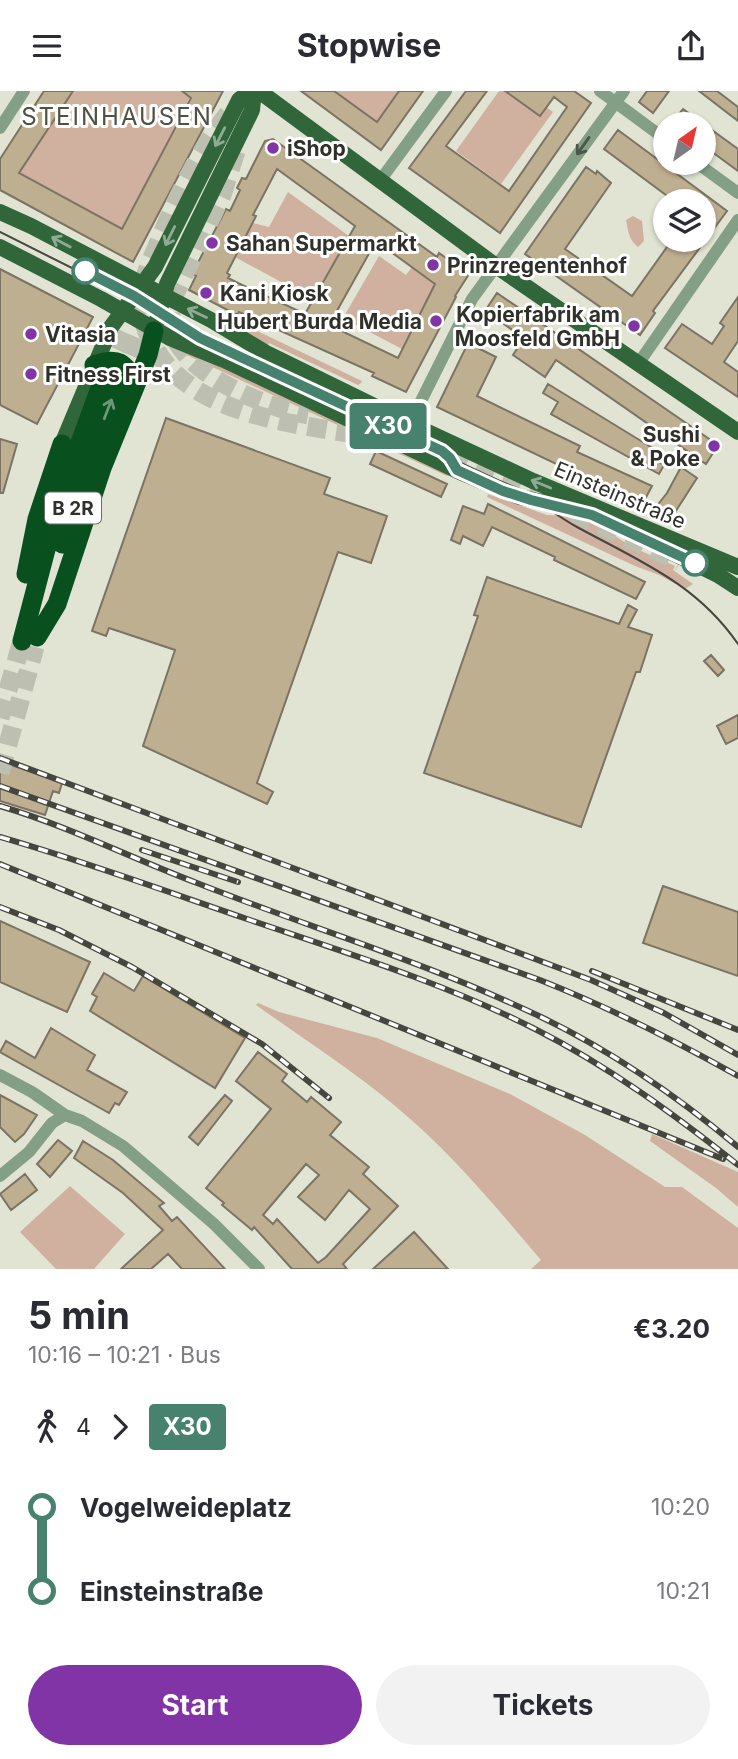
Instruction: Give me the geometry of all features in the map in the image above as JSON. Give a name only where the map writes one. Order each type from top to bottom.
[{"type":"highway","points":[[30,638],[57,604],[84,520],[113,377],[148,355],[155,331]]},
{"type":"highway","name":"B 2R","points":[[30,638],[59,500],[113,377]]},
{"type":"highway","name":"B 2R","points":[[30,638],[22,594],[35,531],[62,444]]},
{"type":"main road","points":[[155,331],[163,296],[252,110],[254,91],[496,266],[738,432]]},
{"type":"main road","name":"B 2R","points":[[62,444],[113,377],[111,327],[155,267],[239,100],[254,91]]},
{"type":"main road","name":"Einsteinstraße","points":[[0,212],[223,326],[268,354],[410,423],[533,481],[738,566]]},
{"type":"main road","name":"Einsteinstraße","points":[[0,247],[155,331],[232,364],[503,491],[597,517],[714,572],[738,588]]},
{"type":"street","points":[[0,128],[24,91]]},
{"type":"street","points":[[379,181],[446,91]]},
{"type":"street","points":[[600,91],[653,130]]},
{"type":"street","points":[[410,423],[472,299],[624,91]]},
{"type":"street","points":[[713,175],[738,193]]},
{"type":"street","points":[[638,365],[738,220]]},
{"type":"street","points":[[0,1075],[32,1092],[65,1115],[82,1121],[123,1146],[214,1224],[259,1269]]},
{"type":"street","points":[[0,1176],[29,1152],[52,1123],[65,1115]]},
{"type":"shaded area","points":[[73,91],[182,91],[190,97],[122,229],[19,173]]},
{"type":"shaded area","points":[[334,91],[399,91],[377,122]]},
{"type":"shaded area","points":[[499,91],[523,91],[553,112],[501,184],[456,151]]},
{"type":"shaded area","points":[[288,192],[349,236],[314,300],[235,257],[253,223],[269,227]]},
{"type":"shaded area","points":[[633,216],[642,221],[644,241],[638,247],[628,232],[626,220]]},
{"type":"shaded area","points":[[379,256],[406,275],[412,267],[435,284],[402,349],[343,318]]},
{"type":"shaded area","points":[[236,321],[362,381],[358,385],[269,343],[267,346],[234,326]]},
{"type":"shaded area","points":[[179,348],[449,473],[447,476],[178,351]]},
{"type":"shaded area","points":[[488,494],[547,515],[573,516],[598,525],[632,547],[675,566],[673,570],[693,584],[685,589],[487,497]]},
{"type":"shaded area","points":[[258,1003],[279,1012],[377,1038],[510,1094],[585,1135],[665,1187],[682,1187],[738,1228],[738,1269],[531,1269],[541,1260],[471,1179],[434,1141],[378,1092],[256,1005]]},
{"type":"shaded area","points":[[652,1134],[738,1172],[738,1207],[650,1141]]},
{"type":"shaded area","points":[[70,1186],[125,1234],[94,1269],[56,1269],[20,1232]]},
{"type":"building","points":[[44,91],[73,91],[19,173],[122,229],[191,98],[182,91],[223,91],[133,262],[0,190],[0,159]]},
{"type":"building","points":[[301,91],[334,91],[377,122],[399,91],[423,91],[381,150]]},
{"type":"building","points":[[466,91],[487,91],[446,146],[509,191],[567,107],[554,97],[540,116],[505,91],[574,91],[591,103],[500,233],[409,168]]},
{"type":"building","points":[[647,91],[669,91],[653,113],[639,102]]},
{"type":"building","points":[[699,91],[717,91],[738,107],[738,121]]},
{"type":"building","points":[[618,130],[653,156],[653,175],[679,175],[697,189],[658,189],[604,149]]},
{"type":"building","points":[[716,133],[738,149],[738,171],[716,155]]},
{"type":"building","name":"Prinzregentenhof","points":[[273,139],[437,257],[439,253],[469,274],[406,392],[372,376],[374,373],[239,312],[237,315],[189,290],[196,276],[192,274],[226,209],[230,211],[240,190],[237,188],[242,178],[246,179],[265,141]],"holes":[[[277,169],[355,226],[305,314],[228,278],[230,275],[227,273]],[[376,241],[435,284],[398,358],[329,325]]]},
{"type":"building","points":[[586,167],[596,174],[597,171],[611,183],[565,249],[632,296],[663,252],[697,252],[653,311],[655,313],[640,335],[525,254]]},
{"type":"building","points":[[716,203],[727,211],[716,226]]},
{"type":"building","points":[[0,269],[93,317],[37,424],[0,405]]},
{"type":"building","points":[[497,293],[718,445],[706,464],[556,360],[545,377],[513,355],[524,338],[485,311]]},
{"type":"building","points":[[738,297],[738,341],[724,362],[738,372],[738,397],[665,348],[682,324],[712,344],[724,326],[720,323]]},
{"type":"building","points":[[468,343],[496,357],[477,396],[580,446],[577,452],[652,486],[642,505],[437,407]]},
{"type":"building","points":[[548,384],[659,452],[651,458],[664,465],[659,474],[551,414],[558,402],[543,393]]},
{"type":"building","points":[[166,418],[330,478],[324,494],[387,516],[371,563],[338,552],[257,783],[273,792],[267,804],[143,746],[175,650],[109,628],[106,636],[92,631]]},
{"type":"building","points":[[0,439],[17,444],[3,493],[0,493]]},
{"type":"building","points":[[376,451],[447,484],[441,497],[370,464]]},
{"type":"building","points":[[681,467],[697,478],[672,517],[656,507]]},
{"type":"building","points":[[488,504],[645,582],[636,599],[492,527],[483,546],[463,536],[460,544],[451,540],[463,506],[484,514]]},
{"type":"building","points":[[487,577],[619,624],[628,605],[637,610],[628,627],[652,635],[640,672],[636,672],[581,827],[424,773],[478,616],[474,615]]},
{"type":"building","points":[[711,655],[724,670],[718,676],[704,661]]},
{"type":"building","points":[[738,715],[738,738],[726,744],[717,726]]},
{"type":"building","points":[[0,761],[62,783],[59,793],[53,791],[45,815],[0,801]]},
{"type":"building","points":[[663,886],[738,912],[738,976],[643,943]]},
{"type":"building","points":[[0,921],[90,962],[67,1012],[0,982]]},
{"type":"building","points":[[104,973],[134,991],[143,976],[245,1038],[215,1088],[90,1011],[97,997],[92,994]]},
{"type":"building","points":[[51,1028],[95,1055],[87,1070],[127,1092],[119,1105],[115,1103],[109,1113],[0,1052],[6,1041],[35,1058]]},
{"type":"building","points":[[258,1052],[287,1074],[282,1081],[307,1102],[311,1097],[341,1122],[330,1135],[369,1167],[363,1174],[398,1206],[343,1264],[347,1269],[292,1269],[254,1227],[252,1230],[206,1188],[271,1109],[236,1081]],"holes":[[[306,1164],[319,1175],[298,1197],[325,1220],[349,1190],[370,1209],[318,1263],[277,1219],[273,1224],[263,1215]]]},
{"type":"building","points":[[0,1095],[37,1115],[15,1142],[0,1127]]},
{"type":"building","points":[[225,1095],[232,1101],[198,1145],[189,1137]]},
{"type":"building","points":[[58,1140],[72,1151],[50,1177],[37,1164]]},
{"type":"building","points":[[83,1141],[113,1160],[164,1203],[159,1206],[172,1221],[177,1217],[225,1269],[182,1269],[168,1254],[151,1269],[121,1269],[163,1230],[123,1193],[74,1158]]},
{"type":"building","points":[[25,1174],[37,1190],[11,1210],[0,1194]]},
{"type":"building","points":[[414,1232],[448,1269],[373,1269]]},
{"type":"tunnel","points":[[228,114],[197,160],[180,193],[142,288],[141,307],[146,330],[170,369],[197,390],[229,406],[301,425],[423,447],[534,495]]},
{"type":"tunnel","points":[[236,151],[222,195],[173,298],[172,331],[183,351],[213,377],[252,398],[308,415]]},
{"type":"tunnel","points":[[105,376],[140,302]]},
{"type":"tunnel","points":[[119,382],[146,320]]},
{"type":"tunnel","points":[[574,513],[680,562]]},
{"type":"tunnel","points":[[0,718],[22,641]]},
{"type":"tunnel","points":[[0,773],[35,647]]},
{"type":"tram line","points":[[0,232],[118,291],[173,327],[200,341],[523,492],[570,523],[665,575],[685,589],[722,623],[738,644]]},
{"type":"railway","points":[[0,758],[591,980],[664,1013],[738,1055]]},
{"type":"railway","points":[[0,786],[540,980],[591,1001],[738,1076]]},
{"type":"railway","points":[[0,806],[412,962],[539,1016],[642,1075],[738,1147]]},
{"type":"railway","points":[[0,837],[357,956],[500,1012],[562,1043],[614,1075],[665,1109],[738,1165]]},
{"type":"railway","points":[[142,850],[238,882]]},
{"type":"railway","points":[[0,864],[723,1159]]},
{"type":"railway","points":[[0,907],[59,930],[132,967],[262,1044],[329,1098]]},
{"type":"railway","points":[[592,971],[738,1030]]},
{"type":"bus line","name":"X30","points":[[85,271],[134,296],[200,338],[442,451],[457,470],[520,497],[592,515],[695,563]]},
{"type":"place","name":"iShop","points":[[273,148]]},
{"type":"place","name":"Sahan Supermarkt","points":[[212,243]]},
{"type":"place","name":"Prinzregentenhof","points":[[433,265]]},
{"type":"place","name":"Kani Kiosk","points":[[206,293]]},
{"type":"place","name":"Hubert Burda Media","points":[[436,321]]},
{"type":"place","name":"Kopierfabrik am Moosfeld GmbH","points":[[634,326]]},
{"type":"place","name":"Vitasia","points":[[31,334]]},
{"type":"place","name":"Fitness First","points":[[31,374]]},
{"type":"place","name":"Sushi & Poke","points":[[714,446]]},
{"type":"district","name":"STEINHAUSEN","points":[[117,116]]}]
